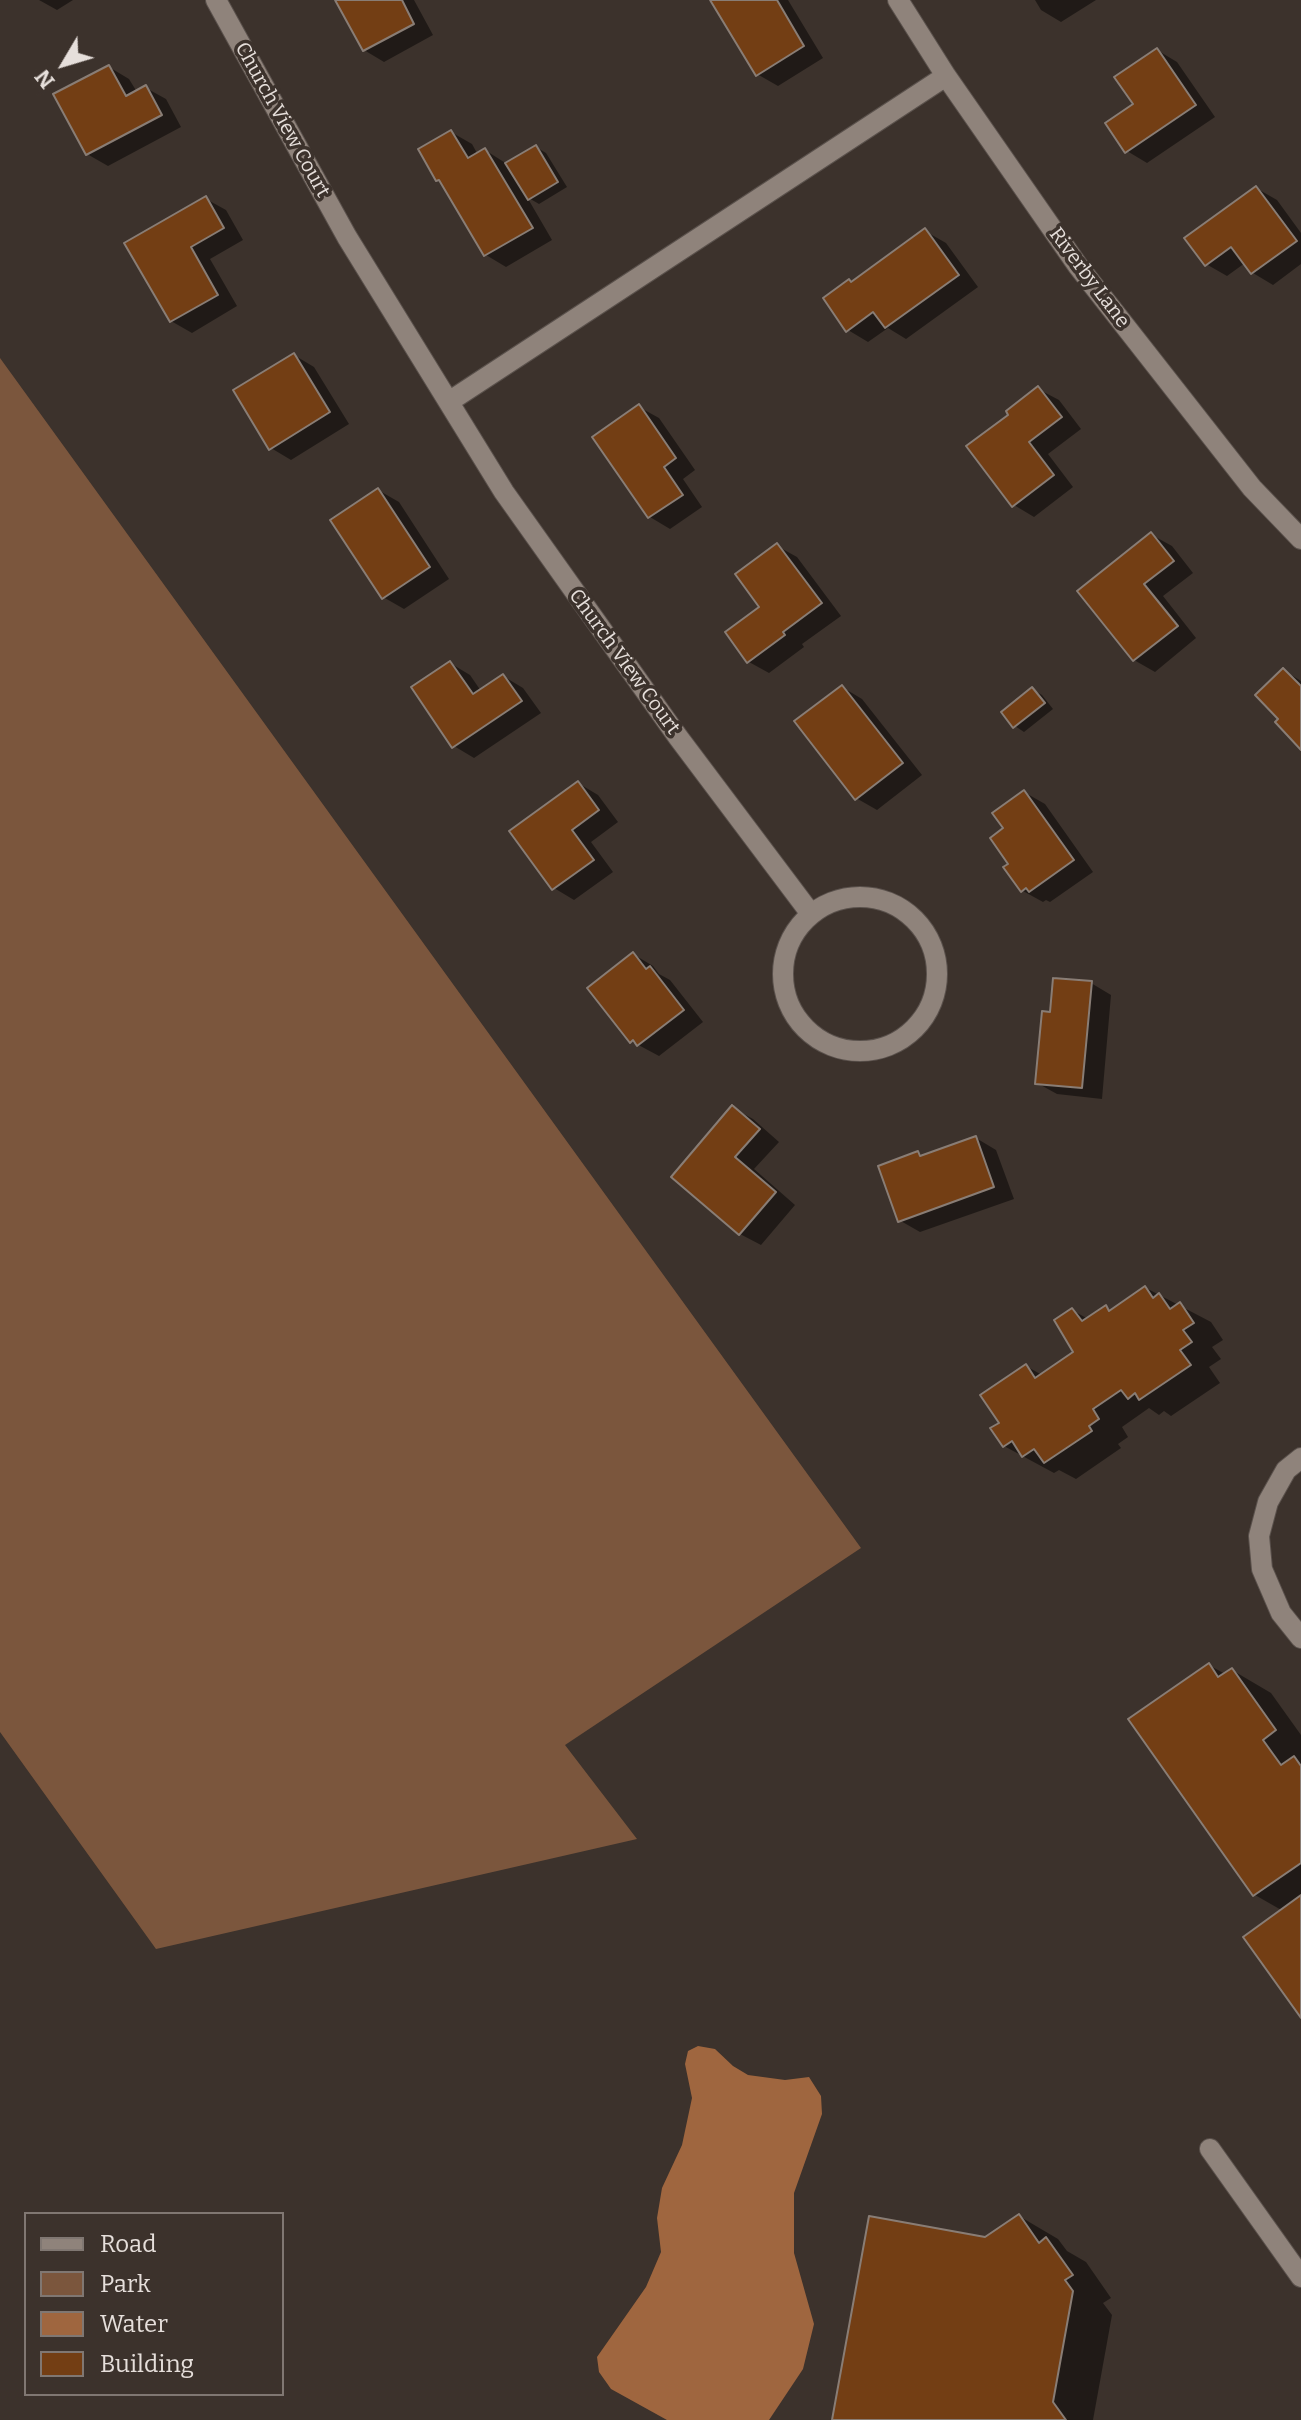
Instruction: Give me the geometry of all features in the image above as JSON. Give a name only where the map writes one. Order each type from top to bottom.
[{"type":"street","name":"Church View Court","points":[[216,0],[347,237],[504,492],[678,737],[811,914]]},
{"type":"street","name":"Riverby Lane","points":[[898,0],[946,76],[1078,266],[1252,488],[1301,539]]},
{"type":"street","points":[[450,401],[946,76]]},
{"type":"street","points":[[856,897],[880,900],[902,909],[920,925],[932,947],[937,971],[934,995],[925,1017],[909,1035],[885,1048],[859,1051],[833,1046],[809,1033],[793,1011],[784,986],[784,959],[794,934],[811,914],[832,902],[856,897]]},
{"type":"street","points":[[1301,1458],[1286,1470],[1268,1502],[1259,1536],[1262,1569],[1281,1613],[1301,1638]]},
{"type":"street","points":[[1210,2149],[1301,2277]]},
{"type":"green space","points":[[0,358],[861,1548],[565,1745],[637,1839],[156,1949],[0,1732]]},
{"type":"water","points":[[698,2046],[715,2049],[748,2075],[785,2080],[809,2077],[821,2096],[822,2114],[794,2193],[794,2253],[814,2324],[803,2369],[769,2420],[667,2420],[611,2389],[599,2372],[597,2357],[646,2287],[661,2252],[657,2218],[662,2188],[682,2145],[692,2098],[685,2064],[688,2051]]},
{"type":"building","points":[[335,0],[402,0],[414,24],[363,51]]},
{"type":"building","points":[[710,0],[777,0],[804,46],[756,76]]},
{"type":"building","points":[[1157,48],[1196,105],[1125,153],[1105,123],[1133,104],[1114,77]]},
{"type":"building","points":[[109,65],[126,96],[146,85],[162,115],[86,155],[53,94]]},
{"type":"building","points":[[451,130],[468,158],[485,148],[533,228],[484,256],[418,149]]},
{"type":"building","points":[[536,145],[558,182],[528,200],[505,163]]},
{"type":"building","points":[[1256,186],[1297,241],[1251,274],[1231,247],[1205,266],[1184,238]]},
{"type":"building","points":[[206,196],[224,228],[191,247],[218,295],[170,322],[124,243]]},
{"type":"building","points":[[925,228],[959,275],[885,328],[873,312],[846,332],[823,298],[849,279],[851,282]]},
{"type":"building","points":[[294,353],[330,412],[269,450],[233,390]]},
{"type":"building","points":[[1038,386],[1062,417],[1029,442],[1054,475],[1012,507],[966,446],[1008,415],[1006,411]]},
{"type":"building","points":[[639,404],[676,458],[664,467],[683,495],[648,518],[592,437]]},
{"type":"building","points":[[378,488],[430,567],[382,599],[330,520]]},
{"type":"building","points":[[1151,532],[1174,561],[1144,584],[1178,626],[1133,661],[1077,591]]},
{"type":"building","points":[[777,543],[822,603],[747,663],[725,632],[759,607],[735,574]]},
{"type":"building","points":[[450,661],[473,694],[503,674],[522,701],[452,748],[411,687]]},
{"type":"building","points":[[1283,668],[1301,686],[1301,750],[1255,695]]},
{"type":"building","points":[[842,685],[903,763],[855,800],[794,721]]},
{"type":"building","points":[[1032,687],[1045,703],[1013,728],[1001,712]]},
{"type":"building","points":[[578,781],[599,810],[572,830],[594,860],[552,890],[509,831]]},
{"type":"building","points":[[1024,790],[1074,860],[1029,892],[1026,888],[1021,892],[1003,867],[1008,864],[990,838],[1003,828],[992,813]]},
{"type":"building","points":[[633,952],[646,969],[650,966],[684,1010],[637,1046],[633,1040],[630,1043],[587,988]]},
{"type":"building","points":[[1053,978],[1092,981],[1082,1088],[1035,1084],[1042,1011],[1050,1012]]},
{"type":"building","points":[[732,1105],[760,1129],[735,1157],[776,1192],[739,1235],[671,1177]]},
{"type":"building","points":[[976,1136],[994,1187],[898,1222],[878,1166],[918,1151],[920,1156]]},
{"type":"building","points":[[1145,1286],[1153,1298],[1159,1293],[1170,1309],[1180,1302],[1194,1323],[1183,1330],[1192,1342],[1180,1350],[1191,1365],[1139,1400],[1135,1393],[1128,1399],[1121,1390],[1093,1409],[1099,1419],[1089,1426],[1092,1431],[1044,1463],[1034,1449],[1022,1457],[1012,1441],[1003,1447],[990,1428],[999,1423],[980,1395],[1026,1364],[1035,1378],[1073,1352],[1054,1320],[1072,1308],[1082,1321],[1106,1305],[1109,1311]]},
{"type":"building","points":[[1209,1663],[1218,1677],[1232,1668],[1276,1730],[1263,1740],[1281,1765],[1294,1756],[1301,1766],[1301,1863],[1253,1896],[1128,1719]]},
{"type":"building","points":[[1301,1895],[1301,2018],[1243,1937]]},
{"type":"building","points":[[1019,2214],[1039,2243],[1046,2237],[1073,2275],[1065,2280],[1073,2291],[1053,2402],[1066,2420],[832,2420],[869,2216],[985,2237]]}]
